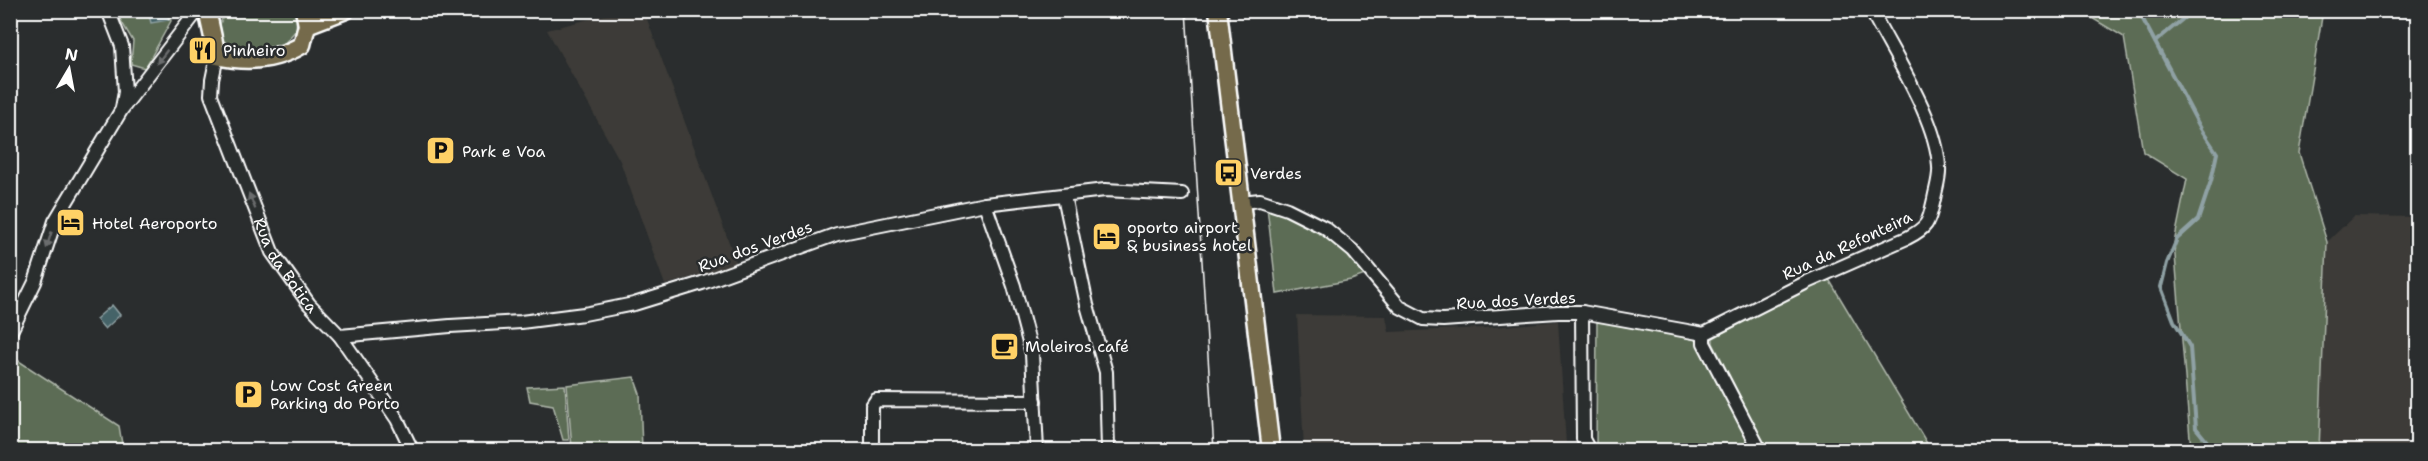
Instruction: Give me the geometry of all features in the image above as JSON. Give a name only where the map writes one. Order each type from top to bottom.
[{"type":"main road","name":"Rua da Botica","points":[[207,10],[218,56]]},
{"type":"main road","points":[[218,56],[236,60],[258,60],[285,54],[302,45],[306,18],[346,10]]},
{"type":"main road","points":[[1218,10],[1271,450]]},
{"type":"street","points":[[108,10],[123,46],[125,92],[122,109]]},
{"type":"street","points":[[10,333],[35,282],[55,221],[122,109],[198,10]]},
{"type":"street","name":"Rua da Refonteira","points":[[1704,334],[1797,287],[1907,238],[1921,231],[1930,221],[1939,176],[1936,144],[1929,121],[1871,10]]},
{"type":"street","name":"Rua da Botica","points":[[218,56],[211,95],[272,252],[309,304],[340,336],[397,419],[412,450]]},
{"type":"street","name":"Rua dos Verdes","points":[[340,336],[521,322],[584,314],[634,304],[702,283],[837,234],[985,204],[1105,190],[1182,194]]},
{"type":"street","points":[[1064,196],[1087,305],[1106,372],[1108,450]]},
{"type":"street","name":"Rua dos Verdes","points":[[1241,202],[1260,200],[1287,209],[1325,228],[1353,251],[1400,307],[1423,319],[1443,320],[1582,312],[1704,334]]},
{"type":"street","points":[[985,204],[1014,286],[1032,354],[1036,450]]},
{"type":"street","points":[[1582,312],[1583,447]]},
{"type":"street","points":[[1704,334],[1704,343],[1760,450]]},
{"type":"street","points":[[872,450],[872,406],[876,400],[1035,401]]},
{"type":"shaded area","points":[[620,11],[644,11],[737,264],[665,285],[620,161],[547,30]]},
{"type":"shaded area","points":[[2354,216],[2417,217],[2417,450],[2319,450],[2327,242]]},
{"type":"shaded area","points":[[1297,315],[1386,316],[1389,332],[1484,328],[1558,321],[1566,444],[1559,450],[1304,450]]},
{"type":"green space","points":[[294,10],[297,13],[296,30],[284,44],[263,49],[238,50],[222,40],[220,24],[225,11]]},
{"type":"green space","points":[[115,11],[169,11],[171,21],[145,68],[131,64],[133,41]]},
{"type":"green space","points":[[2080,11],[2323,11],[2299,153],[2327,242],[2319,450],[2191,450],[2174,243],[2187,179],[2143,152],[2124,37]]},
{"type":"green space","points":[[1267,207],[1300,221],[1341,244],[1365,275],[1351,280],[1277,294]]},
{"type":"green space","points":[[1827,276],[1931,450],[1767,450],[1713,343],[1713,338]]},
{"type":"green space","points":[[1597,320],[1697,334],[1753,450],[1596,450]]},
{"type":"green space","points":[[11,356],[119,426],[123,450],[11,450]]},
{"type":"green space","points":[[634,377],[640,394],[642,450],[607,450],[606,447],[572,449],[567,385]]},
{"type":"green space","points":[[565,385],[569,440],[563,440],[553,405],[530,401],[527,387]]},
{"type":"water","points":[[167,12],[169,20],[151,23],[149,15]]},
{"type":"water","points":[[112,305],[120,315],[105,329],[96,319]]},
{"type":"waterway","points":[[2138,10],[2201,129],[2217,153],[2211,181],[2198,220],[2177,239],[2167,263],[2161,287],[2174,321],[2190,347],[2196,428],[2214,450]]},
{"type":"waterway","points":[[2155,42],[2184,18],[2188,10]]},
{"type":"tram line","points":[[1186,10],[1214,450]]},
{"type":"place","name":"Pinheiro","points":[[202,50]]},
{"type":"place","name":"Park e Voa","points":[[441,151]]},
{"type":"place","name":"Verdes","points":[[1229,173]]},
{"type":"place","name":"Hotel Aeroporto","points":[[71,223]]},
{"type":"place","name":"oporto airport & business hotel","points":[[1106,236]]},
{"type":"place","name":"Moleiros café","points":[[1004,346]]},
{"type":"place","name":"Low Cost Green Parking do Porto","points":[[249,394]]}]
